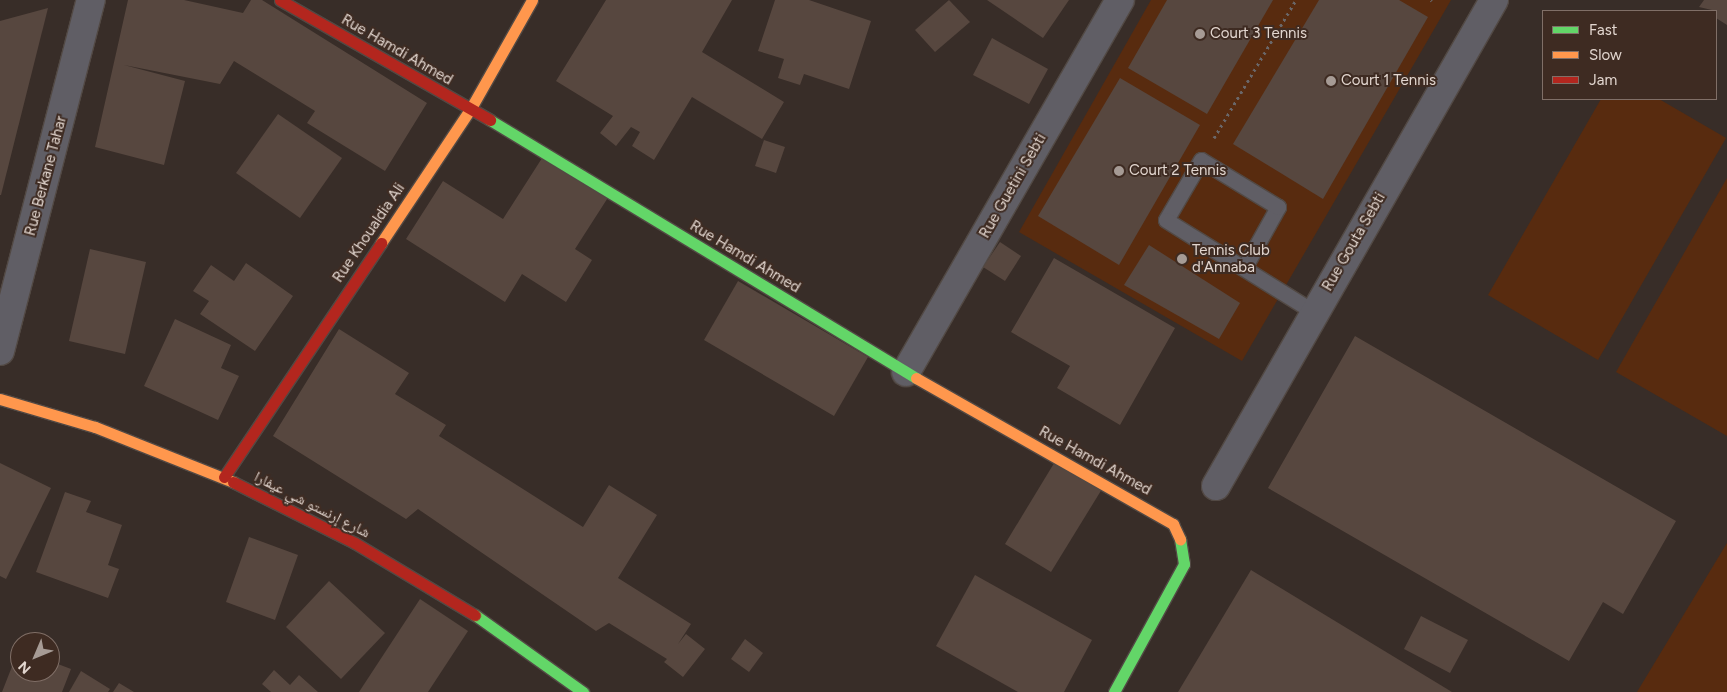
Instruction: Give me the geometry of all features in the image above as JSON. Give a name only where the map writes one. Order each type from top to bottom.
[{"type":"main road","name":"Rue Hamdi Ahmed","points":[[280,0],[471,108],[906,372],[1162,516],[1173,524],[1185,549],[1179,578],[1114,692]]},
{"type":"main road","name":"Rue Khoualdia Ali","points":[[224,477],[471,108],[532,0]]},
{"type":"main road","name":"شارع إرنستو شي عيفارا","points":[[0,400],[95,427],[224,477],[355,543],[482,619],[583,692]]},
{"type":"street","name":"Rue Berkane Tahar","points":[[0,351],[91,0]]},
{"type":"street","name":"Rue Guetini Sebti","points":[[906,372],[1120,0]]},
{"type":"street","name":"Rue Gouta Sebti","points":[[1216,486],[1494,0]]},
{"type":"lane","points":[[1244,268],[1278,207],[1201,160],[1166,220],[1314,312]]},
{"type":"path","points":[[1201,160],[1296,0]]},
{"type":"shaded area","points":[[1151,0],[1451,0],[1242,361],[1019,232]]},
{"type":"shaded area","points":[[1600,100],[1661,100],[1726,138],[1598,360],[1488,295]]},
{"type":"shaded area","points":[[1727,178],[1727,436],[1616,372]]},
{"type":"shaded area","points":[[1727,543],[1727,692],[1637,692]]},
{"type":"building","points":[[128,0],[184,0],[243,13],[251,0],[262,0],[427,103],[385,171],[307,123],[315,111],[234,61],[220,84],[124,65],[185,81],[164,165],[95,147]]},
{"type":"building","points":[[606,0],[732,0],[702,52],[784,102],[762,139],[692,97],[654,160],[632,146],[640,132],[631,127],[616,146],[600,133],[613,116],[556,81]]},
{"type":"building","points":[[775,0],[809,0],[871,21],[849,89],[804,74],[800,85],[778,78],[784,59],[758,51]]},
{"type":"building","points":[[949,0],[970,22],[935,52],[915,30]]},
{"type":"building","points":[[987,0],[1069,0],[1043,38]]},
{"type":"building","name":"Court 3 Tennis","points":[[1167,0],[1273,0],[1207,114],[1128,68]]},
{"type":"building","name":"Court 1 Tennis","points":[[1319,0],[1399,0],[1428,17],[1323,199],[1233,144]]},
{"type":"building","points":[[1704,0],[1727,0],[1727,25],[1717,19],[1717,10],[1699,7]]},
{"type":"building","points":[[48,8],[1,195],[0,195],[0,21]]},
{"type":"building","points":[[992,38],[1048,69],[1029,104],[973,75]]},
{"type":"building","name":"Court 2 Tennis","points":[[1120,78],[1200,125],[1119,265],[1038,216]]},
{"type":"building","points":[[278,114],[342,158],[300,218],[236,173]]},
{"type":"building","points":[[764,140],[785,147],[776,173],[755,166]]},
{"type":"building","points":[[544,155],[609,196],[575,249],[592,260],[566,302],[522,274],[505,302],[406,239],[443,181],[503,219]]},
{"type":"building","points":[[1000,242],[1021,256],[1005,281],[983,267]]},
{"type":"building","points":[[1149,245],[1240,303],[1219,339],[1124,285]]},
{"type":"building","points":[[90,249],[146,262],[125,354],[69,341]]},
{"type":"building","points":[[1054,258],[1175,328],[1120,425],[1057,388],[1070,366],[1011,332]]},
{"type":"building","points":[[246,263],[293,296],[255,351],[200,314],[209,301],[193,291],[211,265],[234,281]]},
{"type":"building","points":[[738,281],[868,357],[834,416],[704,340]]},
{"type":"building","points":[[175,319],[231,345],[221,368],[239,376],[218,420],[144,386]]},
{"type":"building","points":[[339,329],[409,373],[395,394],[446,425],[439,436],[583,527],[609,485],[657,515],[618,578],[691,624],[678,644],[686,634],[705,649],[683,677],[664,662],[667,659],[609,623],[596,631],[418,509],[406,519],[273,436]]},
{"type":"building","points":[[1355,336],[1676,521],[1623,614],[1603,602],[1569,661],[1268,488]]},
{"type":"building","points":[[1056,460],[1102,489],[1051,572],[1005,544]]},
{"type":"building","points":[[0,463],[51,488],[6,579],[0,576]]},
{"type":"building","points":[[65,492],[91,501],[86,512],[122,525],[108,565],[119,569],[108,598],[36,572]]},
{"type":"building","points":[[249,537],[298,555],[275,620],[226,602]]},
{"type":"building","points":[[1251,570],[1452,692],[1178,692]]},
{"type":"building","points":[[975,575],[1092,640],[1064,692],[1018,692],[936,646]]},
{"type":"building","points":[[329,581],[385,633],[341,679],[286,627]]},
{"type":"building","points":[[420,599],[468,631],[428,692],[359,692]]},
{"type":"building","points":[[1421,616],[1468,640],[1450,673],[1404,649]]},
{"type":"building","points":[[745,639],[763,653],[749,672],[731,659]]},
{"type":"building","points":[[60,665],[71,669],[62,692],[2,692],[10,672],[10,682],[60,682]]},
{"type":"building","points":[[274,670],[290,685],[299,675],[318,692],[271,692],[262,684]]},
{"type":"building","points":[[81,671],[110,689],[108,692],[69,692]]},
{"type":"building","points":[[119,683],[134,692],[113,692]]},
{"type":"traffic: fast","points":[[490,120],[916,378]]},
{"type":"traffic: fast","points":[[1114,692],[1184,564],[1180,539]]},
{"type":"traffic: fast","points":[[475,615],[583,692]]},
{"type":"traffic: slow","points":[[381,243],[471,108],[532,0]]},
{"type":"traffic: slow","points":[[916,378],[1173,524],[1180,539]]},
{"type":"traffic: slow","points":[[0,399],[95,427],[233,482]]},
{"type":"traffic: jam","points":[[280,0],[490,120]]},
{"type":"traffic: jam","points":[[224,477],[381,243]]},
{"type":"traffic: jam","points":[[233,482],[355,543],[475,615]]},
{"type":"place","name":"Court 3 Tennis","points":[[1200,34]]},
{"type":"place","name":"Court 1 Tennis","points":[[1331,81]]},
{"type":"place","name":"Court 2 Tennis","points":[[1119,171]]},
{"type":"place","name":"Tennis Club d'Annaba","points":[[1182,259]]}]
